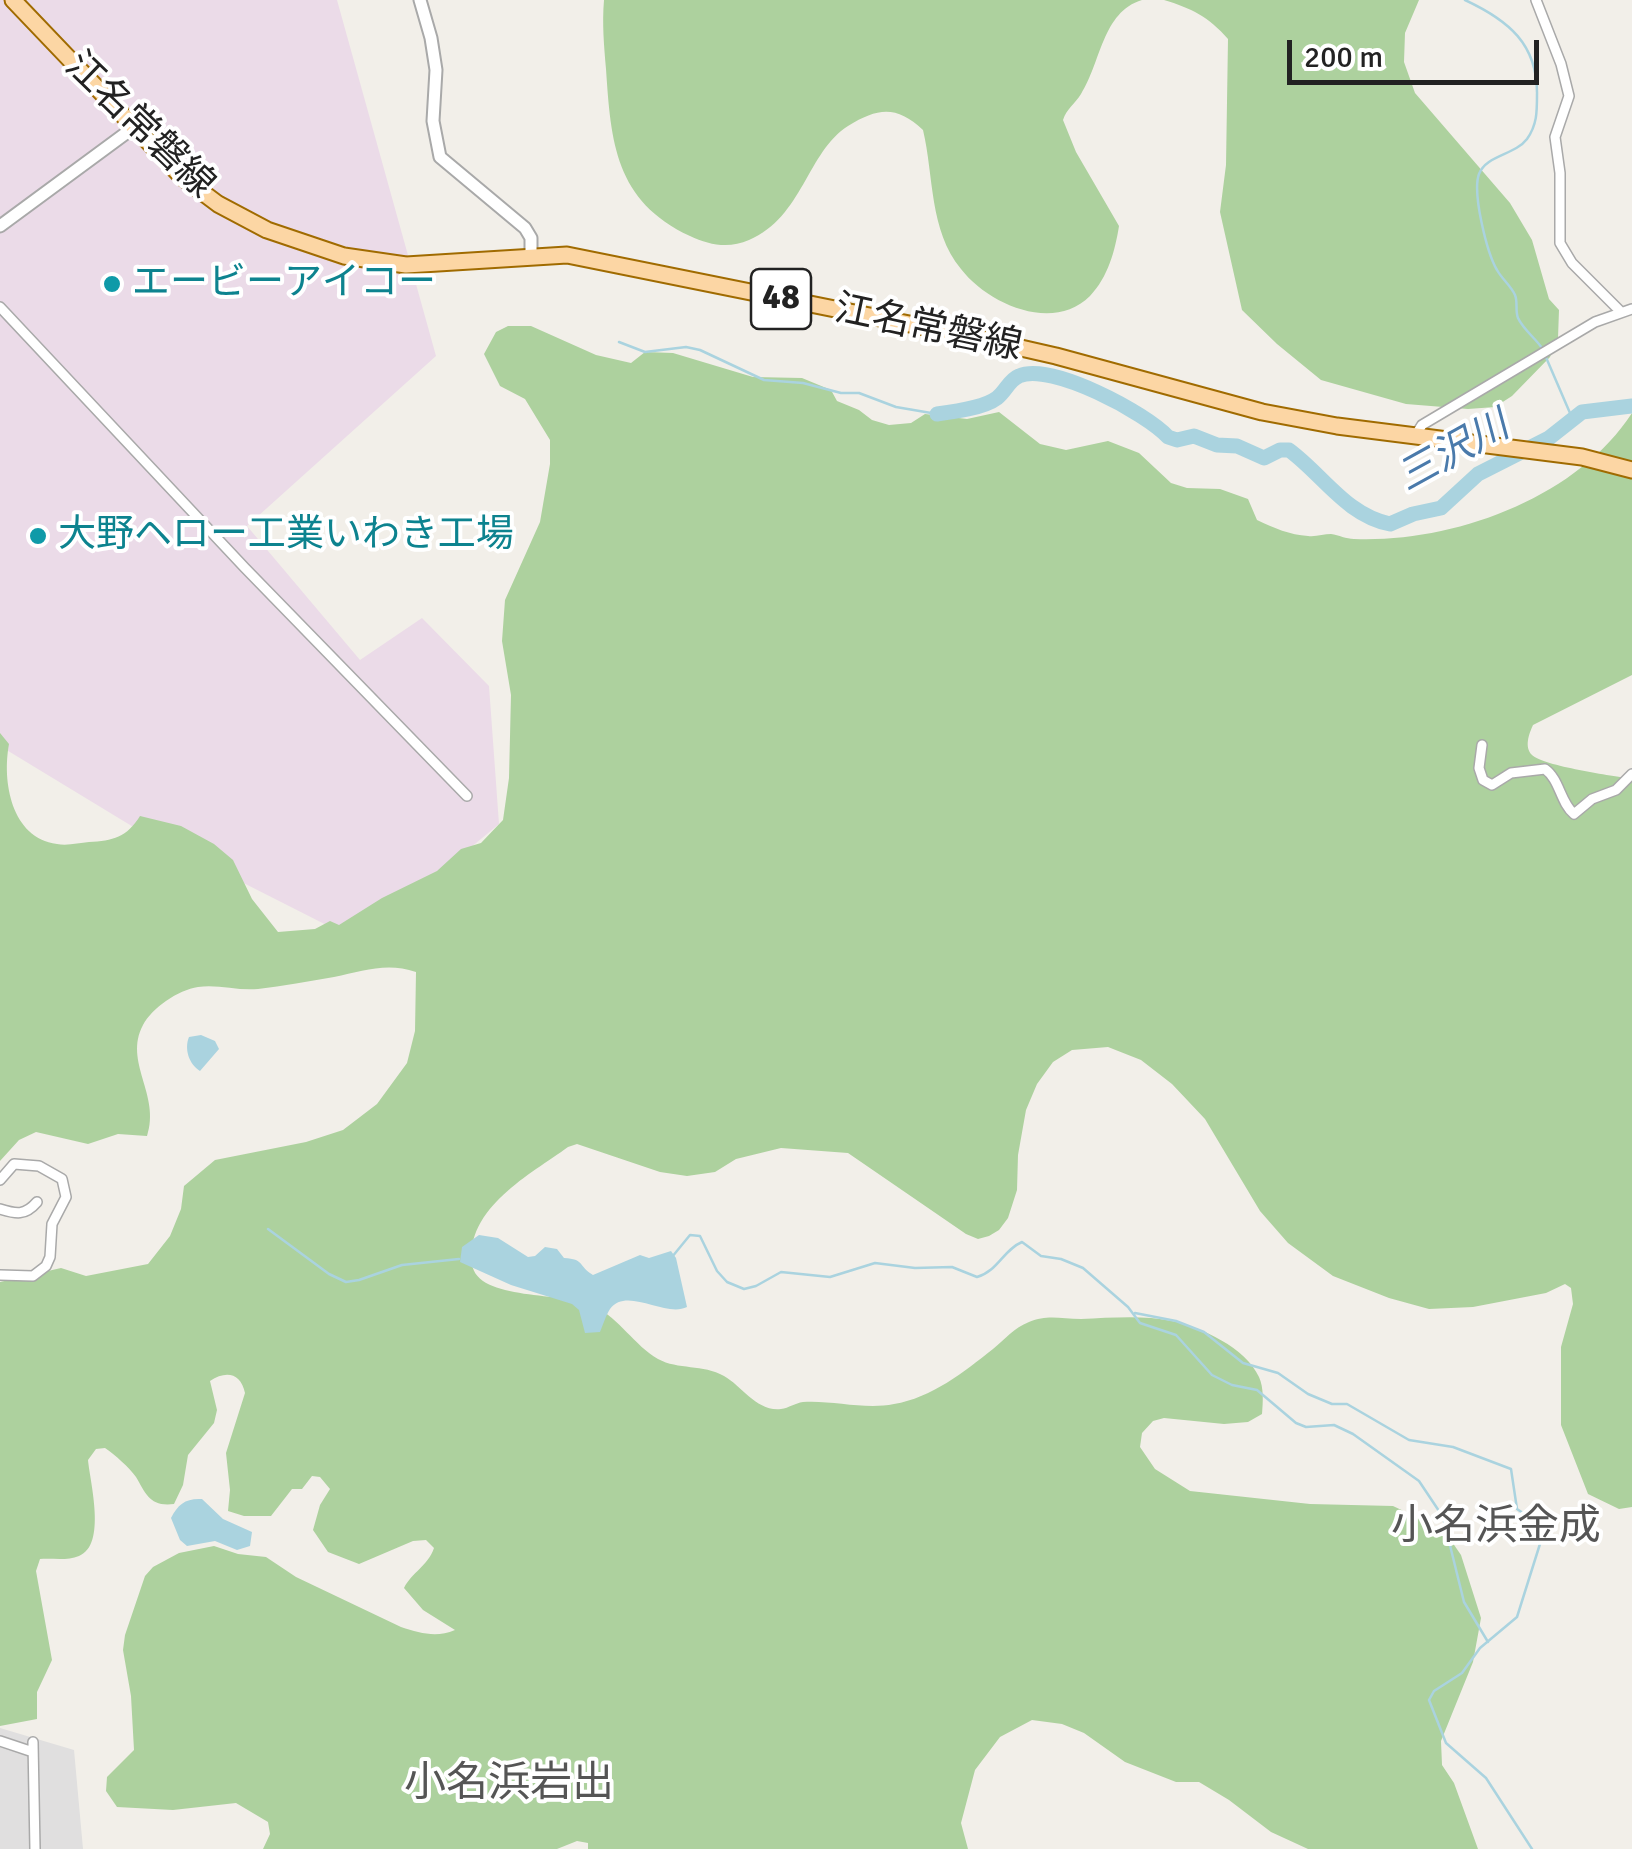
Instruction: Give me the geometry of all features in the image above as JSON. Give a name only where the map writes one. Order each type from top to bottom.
[{"type":"main road","name":"江名常磐線","points":[[13,0],[182,177],[218,204],[267,230],[344,256],[406,265],[567,256],[954,332],[1262,412],[1582,457],[1632,470]]},
{"type":"street","points":[[420,0],[434,59],[432,120],[440,157],[525,228],[531,238],[531,256]]},
{"type":"street","points":[[1416,436],[1422,425],[1595,322],[1626,310],[1572,263],[1560,243],[1560,173],[1555,137],[1569,96],[1536,0]]},
{"type":"street","points":[[0,226],[133,128]]},
{"type":"street","points":[[0,307],[245,568],[467,796]]},
{"type":"street","points":[[1482,745],[1479,768],[1483,780],[1492,785],[1511,773],[1545,768],[1574,814],[1592,799],[1616,790],[1632,774]]},
{"type":"street","points":[[0,1180],[14,1164],[28,1163],[62,1178],[66,1197],[52,1224],[46,1266],[32,1276],[0,1275]]},
{"type":"street","points":[[0,1209],[14,1214],[28,1212],[37,1202]]},
{"type":"street","points":[[0,1741],[33,1747],[34,1849]]},
{"type":"shaded area","points":[[0,0],[337,0],[436,356],[247,526],[360,660],[422,618],[489,686],[499,824],[358,941],[135,828],[0,746]]},
{"type":"shaded area","points":[[0,1728],[74,1750],[83,1849],[0,1849]]},
{"type":"green space","points":[[604,0],[1142,0],[1118,15],[1110,27],[1088,82],[1063,120],[1076,152],[1119,226],[1102,281],[1075,307],[1040,313],[1004,303],[973,282],[943,237],[923,130],[896,113],[878,113],[859,120],[834,137],[781,216],[749,240],[712,244],[665,222],[632,187],[615,145],[608,96]]},
{"type":"green space","points":[[1164,0],[1419,0],[1405,33],[1404,62],[1415,93],[1510,203],[1532,240],[1549,299],[1559,310],[1558,338],[1550,357],[1512,396],[1495,407],[1406,404],[1321,380],[1242,310],[1220,212],[1226,165],[1228,39],[1199,14]]},
{"type":"green space","points":[[508,326],[531,326],[596,355],[631,363],[645,352],[673,353],[753,377],[802,378],[831,390],[837,401],[872,420],[889,425],[911,423],[925,414],[967,419],[999,412],[1040,444],[1066,450],[1108,441],[1139,453],[1171,483],[1187,488],[1220,489],[1248,499],[1257,520],[1288,533],[1308,536],[1392,538],[1431,533],[1510,509],[1579,469],[1608,443],[1632,413],[1632,675],[1533,725],[1528,744],[1532,755],[1550,763],[1632,779],[1632,1507],[1619,1509],[1588,1494],[1561,1425],[1561,1347],[1573,1304],[1571,1288],[1565,1284],[1546,1293],[1473,1307],[1429,1309],[1333,1276],[1288,1243],[1260,1211],[1205,1119],[1172,1084],[1141,1060],[1108,1047],[1072,1050],[1053,1062],[1037,1084],[1026,1110],[1017,1190],[1008,1218],[989,1236],[978,1239],[966,1234],[848,1153],[781,1148],[736,1159],[715,1172],[687,1176],[660,1172],[577,1144],[504,1195],[479,1226],[473,1244],[472,1264],[477,1276],[489,1284],[594,1306],[658,1359],[716,1372],[757,1403],[772,1409],[803,1402],[872,1406],[908,1401],[946,1383],[1019,1327],[1042,1318],[1161,1319],[1222,1340],[1244,1357],[1259,1377],[1262,1414],[1248,1422],[1224,1424],[1164,1418],[1153,1421],[1142,1433],[1140,1447],[1155,1469],[1190,1491],[1310,1504],[1393,1506],[1429,1523],[1450,1539],[1461,1555],[1481,1618],[1473,1662],[1441,1741],[1442,1765],[1454,1783],[1478,1849],[1308,1849],[1271,1832],[1199,1782],[1176,1782],[1125,1762],[1084,1733],[1062,1724],[1032,1720],[1000,1737],[975,1770],[961,1823],[968,1849],[588,1849],[588,1843],[577,1841],[557,1849],[263,1849],[270,1834],[268,1822],[236,1803],[173,1810],[117,1807],[106,1791],[107,1777],[134,1750],[123,1650],[125,1635],[145,1576],[179,1553],[214,1546],[266,1557],[296,1577],[401,1627],[435,1634],[455,1630],[423,1610],[404,1588],[434,1548],[426,1540],[413,1541],[359,1564],[328,1552],[313,1530],[320,1505],[330,1489],[320,1477],[312,1476],[302,1489],[292,1489],[271,1516],[244,1516],[228,1511],[226,1453],[245,1393],[232,1375],[210,1381],[217,1410],[214,1423],[188,1455],[183,1485],[174,1504],[150,1498],[130,1469],[105,1448],[96,1449],[88,1460],[95,1527],[88,1550],[65,1559],[40,1559],[36,1571],[52,1660],[37,1692],[37,1719],[0,1726],[0,1282],[61,1268],[86,1276],[148,1264],[170,1236],[181,1209],[184,1186],[215,1160],[306,1142],[343,1130],[377,1104],[407,1063],[415,1031],[416,972],[385,968],[258,989],[206,986],[182,992],[153,1012],[138,1039],[139,1066],[149,1107],[147,1136],[118,1134],[88,1144],[36,1132],[19,1140],[0,1161],[0,733],[9,744],[7,774],[13,806],[29,831],[41,839],[65,845],[119,836],[140,816],[181,826],[233,860],[252,899],[278,932],[315,929],[330,921],[339,925],[437,871],[461,849],[481,843],[503,820],[509,778],[511,695],[502,641],[505,600],[540,522],[550,464],[550,440],[525,399],[500,386],[484,354],[496,332]]},
{"type":"water","points":[[201,1035],[215,1041],[219,1049],[200,1071],[190,1060],[187,1046],[189,1037]]},
{"type":"water","points":[[479,1235],[498,1238],[528,1257],[545,1247],[557,1249],[564,1258],[578,1261],[593,1275],[640,1255],[649,1258],[671,1251],[687,1307],[668,1309],[636,1301],[617,1303],[600,1332],[585,1333],[579,1310],[572,1304],[511,1285],[460,1262],[462,1247]]},
{"type":"water","points":[[202,1499],[223,1519],[252,1532],[250,1546],[237,1550],[215,1541],[187,1546],[180,1540],[171,1518],[183,1503]]},
{"type":"waterway","points":[[1465,0],[1495,16],[1518,36],[1536,77],[1535,123],[1530,134],[1522,144],[1483,168],[1477,195],[1493,262],[1515,295],[1520,322],[1542,348]]},
{"type":"waterway","points":[[619,342],[645,352],[686,347],[700,350],[764,380],[859,393],[896,407],[937,414]]},
{"type":"waterway","points":[[1545,355],[1573,420]]},
{"type":"waterway","name":"三沢川","points":[[937,414],[991,401],[1019,376],[1053,376],[1120,403],[1177,440],[1194,436],[1217,445],[1237,446],[1264,458],[1289,450],[1360,512],[1390,524],[1441,508],[1478,474],[1549,438],[1582,412],[1632,406]]},
{"type":"waterway","points":[[268,1229],[346,1282],[402,1265],[459,1259]]},
{"type":"waterway","points":[[672,1257],[690,1235],[700,1236],[717,1271],[727,1282],[744,1289],[781,1272],[830,1277],[875,1263],[952,1267],[977,1277],[1022,1242],[1041,1256],[1083,1268],[1128,1307],[1140,1323],[1176,1335],[1212,1375],[1232,1385],[1257,1390],[1296,1423],[1306,1427],[1334,1425],[1353,1434],[1419,1481],[1443,1517],[1464,1602],[1488,1642]]},
{"type":"waterway","points":[[1135,1313],[1176,1321],[1204,1332],[1243,1363],[1278,1373],[1308,1394],[1332,1404],[1347,1404],[1409,1440],[1453,1447],[1511,1469],[1517,1509],[1545,1528],[1517,1617],[1480,1648],[1462,1673],[1434,1691],[1429,1700],[1446,1743],[1486,1778],[1532,1849]]},
{"type":"place","name":"エービーアイコー","points":[[112,284]]},
{"type":"place","name":"大野ヘロー工業いわき工場","points":[[38,536]]},
{"type":"district","name":"小名浜金成","points":[[1496,1528]]},
{"type":"district","name":"小名浜岩出","points":[[509,1785]]}]
